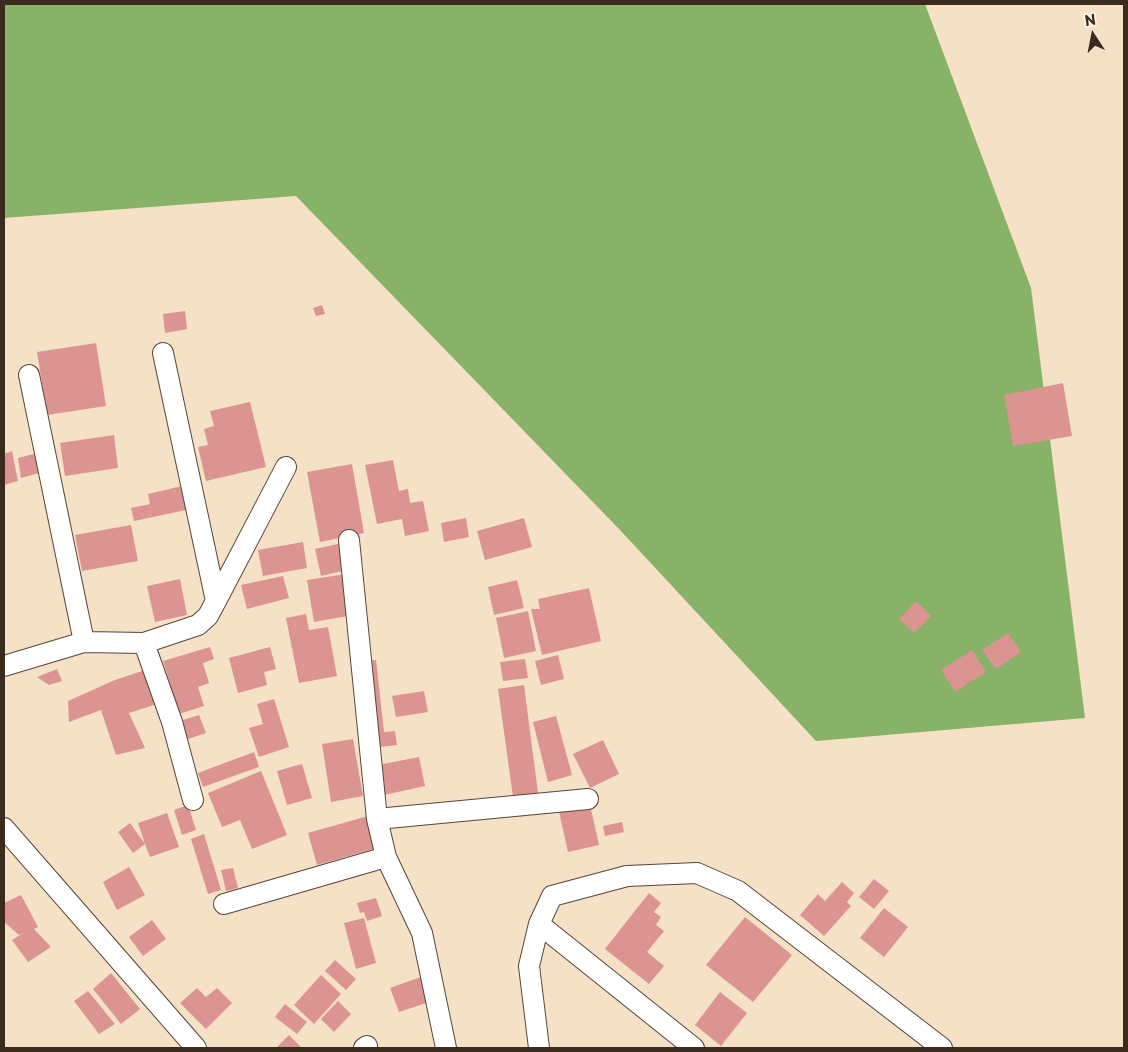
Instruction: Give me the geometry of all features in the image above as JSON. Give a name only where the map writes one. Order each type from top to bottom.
[{"type":"street","points":[[163,353],[216,601]]},
{"type":"street","points":[[29,375],[84,642]]},
{"type":"street","points":[[4,666],[84,642],[144,642],[198,625],[208,616],[286,467]]},
{"type":"street","points":[[349,540],[378,819],[386,857],[422,933],[446,1048]]},
{"type":"street","points":[[144,642],[172,722],[193,800]]},
{"type":"street","points":[[378,819],[588,799]]},
{"type":"street","points":[[4,828],[196,1048]]},
{"type":"street","points":[[224,904],[386,857]]},
{"type":"street","points":[[539,1048],[529,966],[539,924],[552,896],[627,876],[698,873],[738,891],[942,1048]]},
{"type":"street","points":[[539,924],[694,1048]]},
{"type":"green space","points":[[4,4],[925,4],[1031,288],[1085,718],[816,741],[620,530],[296,196],[4,218]]},
{"type":"building","points":[[322,305],[325,314],[316,316],[313,308]]},
{"type":"building","points":[[185,311],[187,329],[165,333],[163,314]]},
{"type":"building","points":[[96,343],[106,406],[47,415],[37,352]]},
{"type":"building","points":[[1063,383],[1072,436],[1013,446],[1004,395]]},
{"type":"building","points":[[250,402],[266,467],[206,481],[198,447],[208,445],[204,429],[214,426],[210,411]]},
{"type":"building","points":[[114,435],[118,468],[65,476],[60,443]]},
{"type":"building","points":[[12,451],[18,481],[4,485],[4,454]]},
{"type":"building","points":[[38,453],[43,472],[21,478],[18,458]]},
{"type":"building","points":[[393,460],[399,491],[408,489],[410,503],[423,501],[429,531],[405,536],[402,519],[377,524],[365,465]]},
{"type":"building","points":[[352,464],[364,533],[320,542],[307,472]]},
{"type":"building","points":[[186,485],[191,509],[134,521],[131,508],[150,504],[148,494]]},
{"type":"building","points":[[466,518],[469,537],[444,542],[441,523]]},
{"type":"building","points":[[524,518],[532,547],[485,560],[477,531]]},
{"type":"building","points":[[131,525],[138,561],[82,571],[75,535]]},
{"type":"building","points":[[303,542],[307,568],[263,576],[258,550]]},
{"type":"building","points":[[342,543],[347,570],[321,576],[315,549]]},
{"type":"building","points":[[346,574],[353,615],[314,622],[307,580]]},
{"type":"building","points":[[283,576],[289,598],[247,609],[241,585]]},
{"type":"building","points":[[180,579],[187,615],[155,622],[147,586]]},
{"type":"building","points":[[517,580],[524,608],[494,615],[488,587]]},
{"type":"building","points":[[589,588],[601,641],[542,655],[531,609],[540,609],[538,599]]},
{"type":"building","points":[[916,601],[931,616],[914,633],[899,619]]},
{"type":"building","points":[[528,611],[536,651],[504,658],[496,618]]},
{"type":"building","points":[[306,614],[309,630],[328,627],[337,676],[299,683],[286,618]]},
{"type":"building","points":[[1008,633],[1021,652],[996,669],[982,650]]},
{"type":"building","points":[[210,647],[214,659],[203,663],[209,683],[198,687],[204,706],[179,714],[163,661]]},
{"type":"building","points":[[270,647],[276,669],[264,672],[267,685],[238,693],[229,658]]},
{"type":"building","points":[[972,650],[986,672],[955,692],[941,670]]},
{"type":"building","points":[[558,655],[564,679],[541,685],[535,661]]},
{"type":"building","points":[[525,659],[528,678],[503,681],[500,662]]},
{"type":"building","points":[[376,660],[384,732],[395,731],[397,745],[372,748],[363,661]]},
{"type":"building","points":[[57,669],[62,681],[49,685],[37,677]]},
{"type":"building","points":[[148,669],[160,703],[129,713],[145,748],[116,755],[101,710],[69,722],[68,701],[115,680]]},
{"type":"building","points":[[524,685],[538,793],[513,797],[498,689]]},
{"type":"building","points":[[424,691],[428,712],[396,717],[392,696]]},
{"type":"building","points":[[274,699],[289,747],[259,757],[249,728],[263,724],[257,704]]},
{"type":"building","points":[[199,715],[206,733],[182,741],[183,720]]},
{"type":"building","points":[[556,716],[572,775],[548,782],[533,722]]},
{"type":"building","points":[[353,739],[363,796],[331,802],[322,744]]},
{"type":"building","points":[[603,740],[619,774],[590,788],[573,754]]},
{"type":"building","points":[[254,752],[259,767],[203,787],[198,773]]},
{"type":"building","points":[[419,757],[425,786],[384,795],[378,765]]},
{"type":"building","points":[[302,764],[312,798],[287,805],[277,771]]},
{"type":"building","points":[[261,771],[287,835],[252,849],[240,820],[222,827],[208,793]]},
{"type":"building","points":[[589,800],[599,845],[568,852],[558,807]]},
{"type":"building","points":[[188,805],[196,830],[182,835],[174,810]]},
{"type":"building","points":[[167,813],[179,847],[150,857],[138,823]]},
{"type":"building","points":[[368,816],[377,848],[317,865],[308,833]]},
{"type":"building","points":[[622,822],[624,832],[605,836],[603,826]]},
{"type":"building","points":[[130,823],[145,844],[133,853],[118,832]]},
{"type":"building","points":[[204,834],[221,890],[208,894],[191,839]]},
{"type":"building","points":[[129,867],[145,895],[117,910],[103,882]]},
{"type":"building","points":[[233,868],[238,888],[226,891],[221,870]]},
{"type":"building","points":[[874,879],[889,891],[874,909],[859,897]]},
{"type":"building","points":[[842,882],[854,893],[847,902],[851,906],[824,936],[800,915],[818,894],[825,901]]},
{"type":"building","points":[[649,893],[661,903],[654,912],[661,917],[656,925],[664,931],[647,952],[664,966],[649,984],[605,949]]},
{"type":"building","points":[[21,895],[38,927],[34,929],[51,947],[28,962],[12,940],[25,932],[19,935],[4,922],[4,903]]},
{"type":"building","points":[[376,898],[382,916],[367,921],[364,912],[360,913],[357,903]]},
{"type":"building","points":[[884,908],[908,927],[884,957],[860,938]]},
{"type":"building","points":[[745,917],[792,955],[753,1002],[706,965]]},
{"type":"building","points":[[364,918],[376,963],[356,969],[344,923]]},
{"type":"building","points":[[152,920],[166,939],[143,956],[129,937]]},
{"type":"building","points":[[335,960],[356,979],[346,990],[325,971]]},
{"type":"building","points":[[111,973],[140,1009],[121,1024],[93,989]]},
{"type":"building","points":[[321,975],[341,994],[314,1024],[294,1005]]},
{"type":"building","points":[[421,977],[429,1002],[399,1012],[390,988]]},
{"type":"building","points":[[197,988],[206,997],[217,988],[232,1003],[206,1029],[180,1003]]},
{"type":"building","points":[[88,991],[115,1024],[99,1034],[74,1001]]},
{"type":"building","points":[[720,992],[747,1013],[721,1046],[695,1025]]},
{"type":"building","points":[[338,1001],[351,1014],[334,1032],[321,1019]]},
{"type":"building","points":[[285,1004],[307,1022],[297,1034],[275,1017]]},
{"type":"building","points":[[289,1035],[302,1048],[276,1048]]}]
